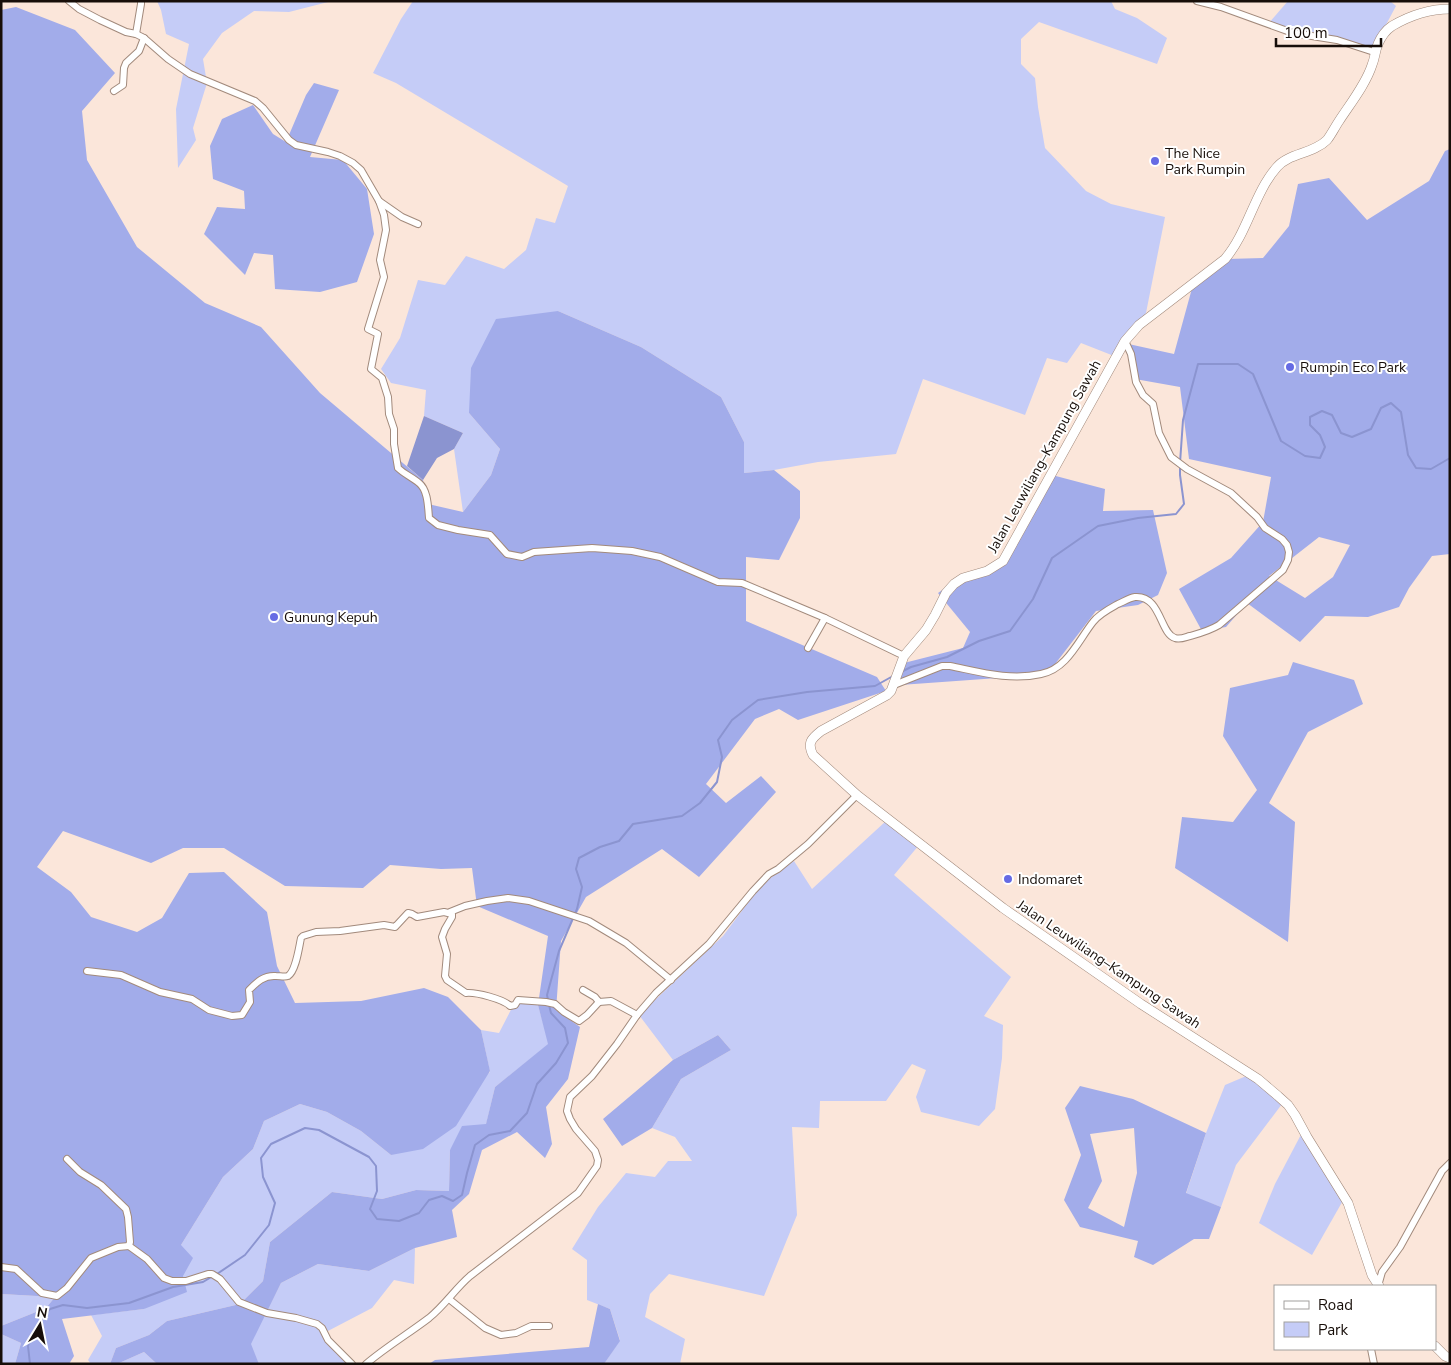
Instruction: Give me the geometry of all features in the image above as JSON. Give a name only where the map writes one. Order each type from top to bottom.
[{"type":"main road","name":"Jalan Leuwiliang–Kampung Sawah","points":[[1378,1285],[1372,1275],[1348,1203],[1295,1115],[1283,1101],[1258,1079],[1141,1004],[1003,908],[857,795],[813,755],[810,743],[813,737],[821,731],[887,694],[895,683],[899,666],[904,656],[936,615],[946,593],[963,578],[987,571],[1003,561],[1125,340],[1139,325],[1225,259],[1241,236],[1267,180],[1278,166],[1312,150],[1326,140],[1372,66],[1374,52],[1385,32],[1391,26],[1421,13],[1450,9]]},
{"type":"main road","points":[[1436,1347],[1445,1356],[1450,1358]]},
{"type":"street","points":[[70,1],[79,9],[100,20],[144,38],[168,60],[190,74],[254,101],[263,108],[289,140],[296,145],[328,152],[353,163],[361,170],[380,201],[386,230],[380,260],[384,277],[368,329],[378,334],[371,369],[382,378],[388,397],[388,414],[394,429],[394,444],[398,468],[420,484],[426,496],[429,518],[438,525],[490,535],[507,554],[522,556],[534,552],[592,548],[632,551],[660,557],[718,582],[742,583],[825,618],[904,656]]},
{"type":"street","points":[[136,34],[141,1]]},
{"type":"street","points":[[1197,1],[1293,33],[1337,40],[1374,52]]},
{"type":"street","points":[[114,91],[123,85],[126,63],[139,50],[144,38]]},
{"type":"street","points":[[380,201],[402,217],[418,224]]},
{"type":"street","points":[[895,683],[942,666],[1006,677],[1050,672],[1067,658],[1099,616],[1110,608],[1138,597],[1145,599],[1153,605],[1161,617],[1166,630],[1174,638],[1180,639],[1209,632],[1282,570],[1288,560],[1289,552],[1287,545],[1282,539],[1265,528],[1257,516],[1231,493],[1171,457],[1159,433],[1153,404],[1143,395],[1136,382],[1131,354],[1125,340]]},
{"type":"street","points":[[808,648],[825,618]]},
{"type":"street","points":[[366,1364],[382,1350],[430,1317],[450,1299],[457,1288],[470,1276],[578,1194],[597,1166],[598,1160],[597,1155],[570,1119],[567,1111],[568,1101],[574,1092],[592,1076],[637,1015],[656,993],[709,944],[753,891],[770,874],[808,844],[857,795]]},
{"type":"street","points":[[87,971],[121,975],[160,992],[192,999],[209,1010],[232,1016],[242,1015],[250,1002],[249,990],[259,980],[290,974],[297,959],[303,936],[316,932],[384,925],[395,927],[408,913],[418,917],[450,912],[472,904],[508,898],[529,901],[589,921],[620,938],[670,980]]},
{"type":"street","points":[[450,912],[452,917],[442,937],[447,954],[444,976],[466,994],[472,993],[497,999],[506,1002],[510,1006],[514,1005],[518,1000],[555,1004],[579,1021],[599,1002],[611,1001],[637,1015]]},
{"type":"street","points":[[582,990],[595,997],[599,1002]]},
{"type":"street","points":[[67,1159],[80,1172],[101,1185],[126,1209],[130,1242],[128,1246]]},
{"type":"street","points":[[1379,1285],[1382,1272],[1400,1247],[1419,1209],[1442,1171],[1450,1163]]},
{"type":"street","points":[[1,1266],[16,1269],[42,1293],[57,1296],[67,1288],[91,1258],[128,1246],[147,1259],[164,1278],[172,1281],[186,1280],[212,1274],[220,1278],[239,1302],[267,1313],[318,1324],[328,1340],[352,1364]]},
{"type":"street","points":[[450,1299],[485,1328],[501,1335],[516,1333],[531,1326],[549,1326]]},
{"type":"street","points":[[1371,1350],[1374,1364]]},
{"type":"green space","points":[[157,1],[332,1],[289,12],[254,11],[222,33],[203,59],[207,83],[193,128],[196,140],[178,168],[176,109],[189,44],[166,34]]},
{"type":"green space","points":[[413,1],[1111,1],[1115,9],[1137,18],[1167,38],[1157,64],[1039,22],[1021,39],[1021,64],[1035,78],[1045,148],[1086,191],[1111,204],[1165,217],[1146,313],[1114,356],[1081,343],[1067,363],[1047,358],[1025,415],[923,379],[896,454],[818,462],[744,473],[744,442],[721,397],[641,347],[558,311],[469,413],[500,449],[491,475],[463,512],[454,449],[463,433],[424,416],[426,390],[391,383],[381,369],[400,338],[418,280],[445,285],[466,256],[504,269],[526,250],[536,218],[555,223],[568,186],[396,83],[373,73],[401,19]]},
{"type":"green space","points":[[1288,1],[1390,1],[1396,6],[1371,53],[1269,23]]},
{"type":"green space","points":[[886,821],[919,845],[894,875],[1011,977],[984,1016],[1003,1025],[1002,1058],[995,1109],[979,1126],[921,1112],[916,1097],[926,1070],[912,1064],[886,1101],[820,1101],[819,1128],[792,1127],[797,1215],[764,1296],[669,1274],[650,1294],[645,1317],[685,1339],[680,1364],[604,1364],[620,1340],[610,1309],[587,1300],[587,1260],[572,1249],[598,1207],[626,1173],[655,1177],[668,1161],[692,1161],[675,1137],[652,1128],[681,1079],[731,1050],[718,1035],[673,1060],[639,1015],[723,936],[762,884],[794,861],[812,889]]},
{"type":"green space","points":[[515,1002],[538,1005],[549,1044],[495,1087],[486,1125],[450,1150],[449,1191],[416,1190],[382,1199],[332,1192],[270,1242],[263,1281],[240,1304],[167,1321],[149,1335],[116,1348],[110,1364],[91,1364],[88,1360],[102,1336],[91,1315],[144,1309],[183,1276],[181,1245],[223,1177],[253,1149],[264,1121],[300,1104],[327,1112],[361,1131],[391,1155],[490,1072],[481,1030],[499,1033]]},
{"type":"green space","points":[[1251,1074],[1285,1100],[1236,1165],[1221,1207],[1186,1194],[1206,1133],[1225,1085]]},
{"type":"green space","points":[[1305,1127],[1345,1197],[1312,1255],[1259,1223],[1275,1184]]},
{"type":"green space","points":[[415,1248],[414,1284],[394,1280],[372,1308],[326,1332],[353,1364],[259,1364],[250,1344],[281,1283],[318,1264],[369,1271]]},
{"type":"green space","points":[[1,1294],[55,1297],[46,1308],[1,1326]]},
{"type":"green space","points":[[1,1334],[21,1343],[15,1364],[1,1364]]},
{"type":"green space","points":[[144,1352],[157,1364],[117,1364]]},
{"type":"shaded area","points":[[16,7],[75,30],[115,73],[82,111],[87,160],[137,247],[205,303],[261,327],[320,393],[423,480],[428,504],[463,512],[491,475],[500,449],[469,413],[471,368],[496,319],[558,311],[641,347],[721,397],[744,442],[744,473],[774,470],[800,491],[800,518],[779,560],[746,557],[746,621],[877,677],[886,691],[798,720],[779,709],[755,719],[706,784],[726,803],[761,776],[776,792],[699,877],[662,849],[586,897],[561,941],[556,1010],[580,1027],[568,1079],[546,1107],[552,1144],[545,1158],[517,1132],[482,1150],[469,1194],[452,1210],[457,1237],[415,1248],[369,1271],[318,1264],[281,1283],[251,1344],[259,1364],[157,1364],[144,1352],[117,1364],[110,1364],[116,1348],[149,1335],[167,1321],[240,1304],[263,1281],[270,1242],[332,1192],[382,1199],[416,1190],[449,1191],[450,1150],[462,1126],[486,1124],[495,1087],[548,1044],[538,1005],[548,936],[477,906],[472,868],[441,869],[390,865],[363,888],[285,886],[224,848],[183,848],[151,863],[63,831],[37,867],[71,892],[91,917],[137,932],[162,918],[189,873],[224,872],[267,912],[277,966],[295,1003],[361,1001],[424,988],[448,997],[481,1030],[490,1071],[456,1126],[423,1149],[391,1155],[361,1131],[327,1112],[300,1104],[264,1121],[253,1149],[223,1177],[181,1245],[193,1258],[183,1276],[187,1292],[144,1309],[62,1319],[74,1356],[69,1364],[15,1364],[21,1343],[1,1334],[1,1326],[46,1308],[55,1297],[1,1294],[1,10]]},
{"type":"shaded area","points":[[314,83],[339,90],[310,157],[343,160],[367,189],[374,234],[357,282],[320,292],[275,289],[273,255],[254,253],[245,275],[204,234],[217,207],[245,209],[244,191],[213,179],[210,146],[222,119],[253,105],[273,134],[286,142],[306,95]]},
{"type":"shaded area","points":[[1450,149],[1450,554],[1432,556],[1409,588],[1399,607],[1368,617],[1325,616],[1300,642],[1247,603],[1226,627],[1202,631],[1179,589],[1231,558],[1263,522],[1271,477],[1189,459],[1180,387],[1135,379],[1124,343],[1174,354],[1194,281],[1227,259],[1263,258],[1289,226],[1298,184],[1329,178],[1367,220],[1429,181],[1445,151]],"holes":[[[1319,537],[1350,545],[1333,577],[1305,598],[1269,576]]]},
{"type":"shaded area","points":[[424,416],[463,433],[454,449],[437,458],[423,480],[407,466]]},
{"type":"shaded area","points":[[1052,475],[1105,489],[1103,511],[1153,510],[1167,573],[1158,595],[1138,605],[1096,611],[1052,668],[1012,677],[900,685],[900,664],[963,648],[970,632],[938,593],[962,576],[1001,565]]},
{"type":"shaded area","points":[[1293,662],[1354,680],[1363,704],[1308,732],[1269,803],[1295,822],[1288,942],[1175,868],[1182,817],[1233,822],[1257,790],[1223,736],[1230,688],[1288,675]]},
{"type":"shaded area","points":[[718,1035],[731,1050],[681,1079],[652,1128],[622,1146],[603,1119],[673,1060]]},
{"type":"shaded area","points":[[1080,1086],[1133,1099],[1206,1133],[1186,1193],[1221,1207],[1209,1239],[1194,1239],[1153,1265],[1134,1257],[1138,1241],[1080,1227],[1064,1200],[1081,1155],[1065,1108]],"holes":[[[1134,1128],[1137,1173],[1124,1227],[1088,1208],[1102,1181],[1090,1134]]]},
{"type":"shaded area","points":[[598,1304],[610,1309],[620,1341],[604,1364],[429,1364],[435,1360],[589,1347]]},
{"type":"waterway","points":[[1180,463],[1183,420],[1198,364],[1238,364],[1253,374],[1281,441],[1305,456],[1320,458],[1325,447],[1320,435],[1310,425],[1310,417],[1322,411],[1332,415],[1341,433],[1352,437],[1371,429],[1381,408],[1391,403],[1401,412],[1408,455],[1416,468],[1431,469],[1450,458]]},
{"type":"waterway","points":[[901,672],[911,667],[947,657],[979,641],[1010,631],[1033,599],[1052,558],[1098,526],[1138,518],[1176,514],[1184,504],[1180,468]]},
{"type":"waterway","points":[[548,1000],[547,995],[559,951],[577,909],[582,887],[576,869],[579,858],[600,847],[619,841],[633,824],[682,816],[700,803],[717,782],[722,757],[718,740],[732,720],[758,700],[807,692],[875,686],[893,676]]},
{"type":"waterway","points":[[217,1274],[245,1255],[269,1225],[275,1203],[263,1177],[261,1158],[271,1144],[305,1128],[319,1130],[369,1157],[376,1166],[377,1191],[370,1209],[377,1219],[399,1221],[419,1213],[429,1200],[442,1196],[453,1201],[462,1195],[475,1145],[489,1135],[510,1131],[527,1113],[537,1084],[556,1063],[568,1043],[565,1028],[551,1013],[549,1005]]},
{"type":"waterway","points":[[30,1364],[28,1346],[34,1330],[50,1309],[63,1305],[87,1308],[129,1303],[173,1287],[203,1282],[213,1276]]},
{"type":"place","name":"The Nice Park Rumpin","points":[[1155,161]]},
{"type":"place","name":"Rumpin Eco Park","points":[[1290,367]]},
{"type":"place","name":"Gunung Kepuh","points":[[274,617]]},
{"type":"place","name":"Indomaret","points":[[1008,879]]}]
